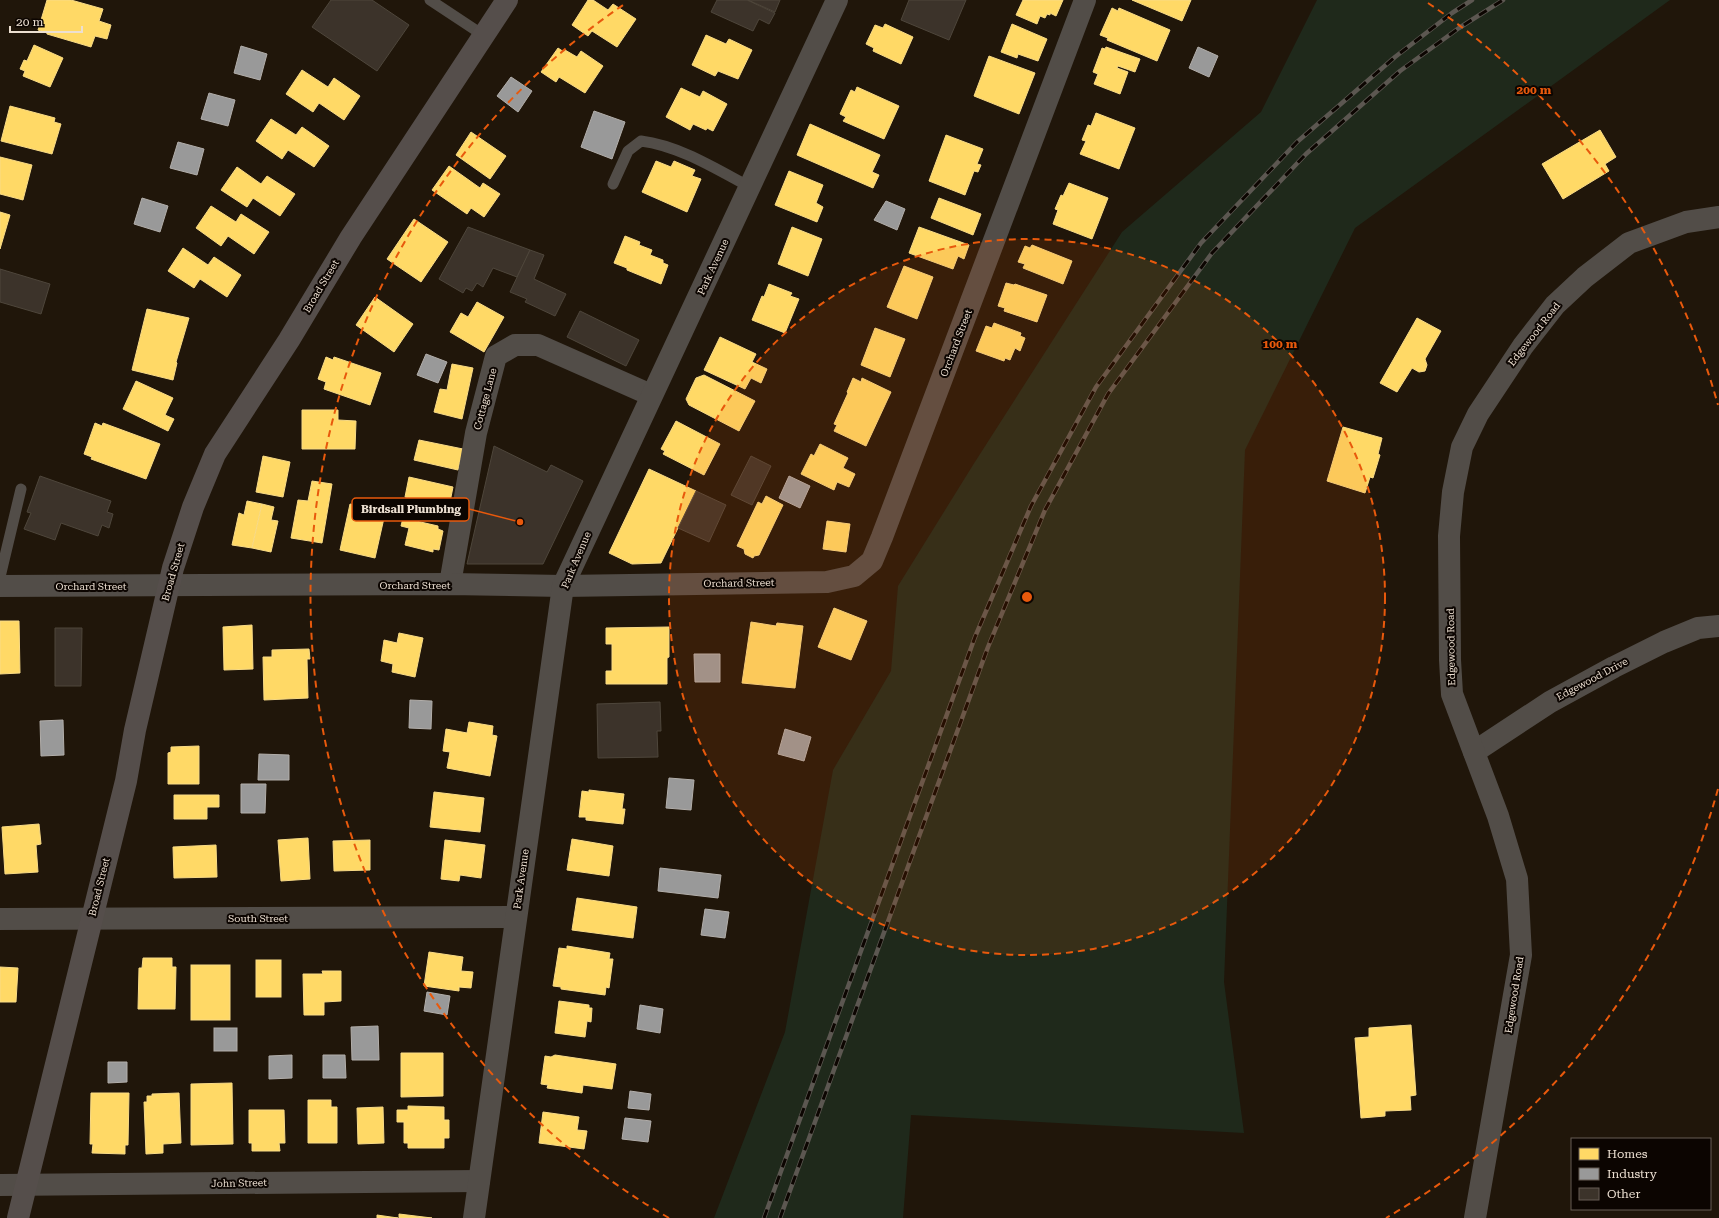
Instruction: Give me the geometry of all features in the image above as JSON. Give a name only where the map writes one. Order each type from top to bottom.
[{"type":"main road","name":"Broad Street","points":[[18,1218],[126,781],[135,730],[169,586],[193,507],[215,454],[289,340],[351,237],[507,0]]},
{"type":"street","name":"Park Avenue","points":[[474,1218],[515,917],[563,586],[837,0]]},
{"type":"street","name":"Orchard Street","points":[[0,586],[450,584],[563,586],[827,582],[854,576],[872,560],[1057,77],[1085,0]]},
{"type":"street","name":"Edgewood Road","points":[[1475,1218],[1521,955],[1517,879],[1498,816],[1452,694],[1450,660],[1449,536],[1453,492],[1462,448],[1478,414],[1523,346],[1555,306],[1585,277],[1629,243],[1686,222],[1719,217]]},
{"type":"street","name":"Cottage Lane","points":[[450,584],[476,433],[496,356],[515,345],[538,344],[651,395]]},
{"type":"street","name":"Edgewood Drive","points":[[1474,752],[1550,702],[1614,667],[1664,642],[1698,628],[1719,626]]},
{"type":"street","name":"South Street","points":[[0,919],[515,917]]},
{"type":"street","name":"John Street","points":[[0,1185],[479,1181]]},
{"type":"lane","points":[[430,0],[483,35]]},
{"type":"lane","points":[[613,184],[628,151],[641,141],[655,143],[675,149],[750,187]]},
{"type":"lane","points":[[0,577],[21,489]]},
{"type":"green space","points":[[1317,0],[1670,0],[1355,228],[1245,450],[1224,982],[1244,1133],[911,1115],[903,1218],[714,1218],[785,1032],[833,770],[891,671],[898,586],[973,465],[1122,232],[1261,112]]},
{"type":"building: Homes","points":[[47,0],[71,0],[103,9],[99,21],[111,25],[107,39],[95,36],[91,47],[38,30]]},
{"type":"building: Homes","points":[[588,0],[593,0],[608,10],[613,4],[636,19],[617,47],[592,31],[588,36],[572,25]]},
{"type":"building: Homes","points":[[1023,0],[1063,0],[1056,16],[1050,13],[1050,15],[1047,14],[1045,18],[1040,16],[1037,24],[1016,15]]},
{"type":"building: Homes","points":[[1132,0],[1191,0],[1182,21]]},
{"type":"building: Homes","points":[[1112,8],[1118,11],[1119,8],[1170,30],[1157,61],[1107,40],[1108,38],[1100,35]]},
{"type":"building: Homes","points":[[885,24],[913,37],[901,64],[873,51],[874,48],[866,44],[875,25],[883,28]]},
{"type":"building: Homes","points":[[1012,24],[1047,39],[1038,61],[1018,54],[1017,58],[1001,52]]},
{"type":"building: Homes","points":[[706,35],[726,44],[729,39],[752,50],[738,79],[718,71],[715,76],[692,65]]},
{"type":"building: Homes","points":[[34,45],[63,58],[50,87],[23,76],[25,71],[20,69],[24,60],[27,61]]},
{"type":"building: Homes","points":[[1106,47],[1140,59],[1135,72],[1118,66],[1117,68],[1128,72],[1120,94],[1094,84],[1098,74],[1093,72],[1102,48],[1105,49]]},
{"type":"building: Homes","points":[[558,48],[577,57],[581,51],[603,66],[585,93],[559,77],[556,82],[541,72]]},
{"type":"building: Homes","points":[[989,56],[1035,73],[1019,114],[974,96]]},
{"type":"building: Homes","points":[[302,70],[328,87],[334,78],[360,96],[344,120],[319,103],[313,112],[286,94]]},
{"type":"building: Homes","points":[[857,87],[899,106],[884,139],[843,121],[846,117],[840,114],[851,90],[855,92]]},
{"type":"building: Homes","points":[[681,88],[700,97],[703,91],[727,104],[713,131],[707,128],[706,130],[693,124],[690,130],[666,117]]},
{"type":"building: Homes","points":[[10,106],[55,118],[54,122],[61,124],[52,154],[1,141]]},
{"type":"building: Homes","points":[[1096,113],[1135,128],[1119,169],[1080,154],[1086,141],[1082,140],[1088,125],[1091,126]]},
{"type":"building: Homes","points":[[271,119],[296,135],[302,127],[329,146],[314,167],[288,150],[282,159],[256,141]]},
{"type":"building: Homes","points":[[810,124],[880,155],[872,172],[879,175],[873,188],[797,155]]},
{"type":"building: Homes","points":[[1600,130],[1616,157],[1605,164],[1609,171],[1563,199],[1542,164]]},
{"type":"building: Homes","points":[[471,132],[506,156],[490,179],[456,155]]},
{"type":"building: Homes","points":[[946,135],[983,149],[977,164],[981,165],[978,172],[974,171],[965,195],[929,181]]},
{"type":"building: Homes","points":[[0,157],[32,165],[23,200],[0,194]]},
{"type":"building: Homes","points":[[656,161],[671,167],[674,161],[695,170],[692,176],[701,179],[687,212],[642,192]]},
{"type":"building: Homes","points":[[449,166],[480,188],[483,183],[500,194],[484,217],[471,208],[467,214],[432,190]]},
{"type":"building: Homes","points":[[237,167],[261,184],[267,176],[295,194],[280,216],[253,198],[247,207],[221,190]]},
{"type":"building: Homes","points":[[789,171],[823,185],[816,203],[823,207],[817,222],[775,205]]},
{"type":"building: Homes","points":[[1069,183],[1108,198],[1092,239],[1053,224],[1058,210],[1055,209],[1061,195],[1063,196]]},
{"type":"building: Homes","points":[[939,198],[981,214],[973,235],[931,218]]},
{"type":"building: Homes","points":[[211,206],[236,222],[241,214],[269,232],[254,254],[228,236],[221,246],[196,228]]},
{"type":"building: Homes","points":[[0,212],[10,215],[0,249]]},
{"type":"building: Homes","points":[[414,219],[448,242],[421,282],[387,259]]},
{"type":"building: Homes","points":[[792,227],[822,239],[808,276],[778,264]]},
{"type":"building: Homes","points":[[919,227],[969,245],[964,259],[958,256],[953,269],[909,253]]},
{"type":"building: Homes","points":[[625,236],[640,242],[639,245],[652,250],[650,255],[663,260],[663,263],[668,265],[661,284],[614,263]]},
{"type":"building: Homes","points":[[1032,245],[1072,261],[1063,284],[1023,268],[1025,264],[1018,262],[1025,246],[1030,248]]},
{"type":"building: Homes","points":[[183,248],[208,265],[214,257],[241,275],[227,297],[200,279],[194,288],[168,271]]},
{"type":"building: Homes","points":[[904,266],[933,277],[917,319],[887,307]]},
{"type":"building: Homes","points":[[1006,283],[1015,284],[1047,295],[1037,322],[1004,311],[1005,308],[998,306]]},
{"type":"building: Homes","points":[[769,284],[792,293],[790,296],[799,299],[785,333],[752,320],[762,296],[764,297]]},
{"type":"building: Homes","points":[[375,297],[413,324],[394,352],[356,325]]},
{"type":"building: Homes","points":[[477,302],[504,317],[484,352],[450,332],[461,313],[468,317]]},
{"type":"building: Homes","points":[[147,309],[189,318],[176,362],[173,380],[132,370]]},
{"type":"building: Homes","points":[[1417,318],[1441,331],[1425,359],[1427,365],[1425,371],[1419,372],[1412,368],[1397,392],[1380,383]]},
{"type":"building: Homes","points":[[994,323],[1021,333],[1020,336],[1025,338],[1020,351],[1015,348],[1010,360],[1005,358],[1004,361],[976,351],[986,326],[992,328]]},
{"type":"building: Homes","points":[[875,328],[905,339],[890,377],[861,365]]},
{"type":"building: Homes","points":[[720,337],[756,354],[752,362],[767,369],[761,383],[751,378],[745,389],[704,370]]},
{"type":"building: Homes","points":[[326,357],[333,360],[334,357],[381,373],[370,405],[324,389],[326,382],[318,379]]},
{"type":"building: Homes","points":[[452,364],[473,368],[462,419],[434,412],[440,389],[447,390]]},
{"type":"building: Homes","points":[[704,375],[755,401],[739,431],[689,405],[686,399],[696,378]]},
{"type":"building: Homes","points":[[853,378],[861,382],[862,378],[891,392],[866,446],[834,431],[837,425],[834,424]]},
{"type":"building: Homes","points":[[136,381],[173,398],[165,415],[174,419],[168,431],[123,409]]},
{"type":"building: Homes","points":[[302,410],[338,410],[338,420],[356,421],[355,449],[302,449]]},
{"type":"building: Homes","points":[[676,421],[720,444],[704,475],[663,454],[665,451],[661,449]]},
{"type":"building: Homes","points":[[95,423],[102,426],[103,423],[160,444],[146,479],[91,459],[92,457],[84,454]]},
{"type":"building: Homes","points":[[1343,427],[1382,438],[1378,454],[1380,455],[1373,478],[1370,477],[1365,493],[1327,481]]},
{"type":"building: Homes","points":[[419,440],[463,449],[458,470],[414,460]]},
{"type":"building: Homes","points":[[820,444],[848,458],[843,468],[855,474],[849,487],[837,482],[834,490],[801,474],[811,454],[814,456]]},
{"type":"building: Homes","points":[[263,456],[290,462],[283,497],[256,492]]},
{"type":"building: Homes","points":[[649,469],[696,491],[661,563],[632,564],[609,553]]},
{"type":"building: Homes","points":[[409,477],[453,487],[449,507],[405,497]]},
{"type":"building: Homes","points":[[312,481],[332,484],[322,543],[291,538],[298,500],[308,501]]},
{"type":"building: Homes","points":[[766,496],[783,505],[759,555],[754,556],[753,558],[745,554],[744,549],[737,546],[758,502],[762,504]]},
{"type":"building: Homes","points":[[247,501],[262,504],[252,548],[232,545],[239,513],[244,515]]},
{"type":"building: Homes","points":[[262,504],[274,507],[271,520],[278,521],[271,552],[252,548]]},
{"type":"building: Homes","points":[[350,504],[374,509],[372,516],[384,518],[375,558],[340,550]]},
{"type":"building: Homes","points":[[403,518],[438,526],[438,529],[443,531],[439,550],[433,549],[433,552],[405,545],[409,528],[401,526]]},
{"type":"building: Homes","points":[[827,521],[850,524],[846,552],[823,549]]},
{"type":"building: Homes","points":[[834,608],[867,621],[851,660],[818,647]]},
{"type":"building: Homes","points":[[0,621],[19,621],[20,673],[0,674]]},
{"type":"building: Homes","points":[[751,622],[776,626],[777,623],[803,626],[795,688],[742,683]]},
{"type":"building: Homes","points":[[252,625],[253,669],[224,670],[223,627]]},
{"type":"building: Homes","points":[[669,627],[667,684],[606,684],[606,671],[612,671],[612,644],[606,644],[606,628]]},
{"type":"building: Homes","points":[[399,633],[423,638],[415,677],[392,672],[393,664],[381,661],[384,640],[397,643]]},
{"type":"building: Homes","points":[[309,649],[310,659],[307,659],[308,698],[264,700],[263,657],[272,657],[272,650]]},
{"type":"building: Homes","points":[[469,722],[493,726],[492,735],[497,736],[490,776],[447,768],[450,752],[443,751],[446,729],[467,733]]},
{"type":"building: Homes","points":[[199,746],[199,784],[168,784],[168,753],[171,752],[171,747]]},
{"type":"building: Homes","points":[[589,790],[624,794],[622,809],[625,809],[623,824],[586,820],[586,817],[579,817],[582,791],[589,792]]},
{"type":"building: Homes","points":[[434,792],[484,798],[480,832],[430,827]]},
{"type":"building: Homes","points":[[174,795],[219,795],[219,807],[207,807],[207,819],[174,819]]},
{"type":"building: Homes","points":[[39,824],[41,844],[36,845],[38,872],[5,874],[2,827]]},
{"type":"building: Homes","points":[[308,838],[310,879],[281,881],[278,840]]},
{"type":"building: Homes","points":[[572,839],[613,846],[609,876],[567,870]]},
{"type":"building: Homes","points":[[370,840],[370,870],[334,871],[333,841]]},
{"type":"building: Homes","points":[[445,840],[485,845],[481,878],[460,875],[459,881],[441,879]]},
{"type":"building: Homes","points":[[216,845],[217,877],[174,878],[173,847]]},
{"type":"building: Homes","points":[[577,898],[637,907],[633,938],[572,930]]},
{"type":"building: Homes","points":[[567,946],[610,953],[609,959],[613,959],[609,988],[606,987],[605,995],[561,989],[561,987],[553,986],[559,948],[567,949]]},
{"type":"building: Homes","points":[[429,952],[463,957],[461,971],[473,972],[471,988],[459,987],[459,991],[424,986]]},
{"type":"building: Homes","points":[[143,958],[172,958],[172,967],[176,967],[175,1009],[138,1009],[139,968],[142,968]]},
{"type":"building: Homes","points":[[256,960],[281,960],[281,997],[256,997]]},
{"type":"building: Homes","points":[[191,965],[230,965],[230,1020],[191,1020]]},
{"type":"building: Homes","points":[[0,967],[18,968],[16,1002],[0,1002]]},
{"type":"building: Homes","points":[[322,971],[341,971],[341,1001],[324,1002],[324,1015],[304,1015],[303,974],[323,974]]},
{"type":"building: Homes","points":[[559,1001],[589,1005],[589,1008],[592,1008],[591,1022],[587,1021],[585,1037],[555,1033]]},
{"type":"building: Homes","points":[[1411,1025],[1416,1095],[1410,1096],[1411,1110],[1385,1111],[1385,1116],[1361,1118],[1355,1038],[1369,1037],[1369,1028]]},
{"type":"building: Homes","points":[[401,1053],[443,1053],[443,1096],[401,1097]]},
{"type":"building: Homes","points":[[555,1055],[616,1064],[612,1089],[583,1085],[582,1093],[547,1088],[548,1085],[541,1084],[545,1056],[551,1057]]},
{"type":"building: Homes","points":[[232,1083],[233,1144],[191,1145],[191,1084]]},
{"type":"building: Homes","points":[[91,1093],[129,1093],[128,1145],[125,1145],[125,1154],[92,1153],[93,1144],[90,1144]]},
{"type":"building: Homes","points":[[179,1093],[181,1143],[163,1144],[163,1153],[146,1154],[144,1102],[147,1102],[147,1096],[152,1096],[152,1094]]},
{"type":"building: Homes","points":[[308,1100],[331,1100],[331,1107],[337,1107],[337,1143],[308,1143]]},
{"type":"building: Homes","points":[[408,1106],[444,1107],[444,1120],[449,1120],[449,1138],[444,1138],[444,1148],[408,1148],[408,1143],[404,1143],[404,1122],[397,1122],[397,1110],[408,1110]]},
{"type":"building: Homes","points":[[383,1107],[384,1143],[358,1144],[357,1108]]},
{"type":"building: Homes","points":[[249,1110],[284,1110],[285,1143],[279,1143],[280,1151],[252,1151],[252,1143],[249,1143]]},
{"type":"building: Homes","points":[[543,1112],[579,1117],[577,1130],[587,1131],[584,1149],[539,1143]]},
{"type":"building: Homes","points":[[399,1214],[432,1218],[399,1218]]},
{"type":"building: Homes","points":[[377,1215],[398,1218],[377,1218]]},
{"type":"building: Industry","points":[[241,46],[267,54],[260,80],[234,73]]},
{"type":"building: Industry","points":[[1198,47],[1218,56],[1209,77],[1189,68]]},
{"type":"building: Industry","points":[[511,77],[532,91],[518,112],[497,96]]},
{"type":"building: Industry","points":[[209,93],[235,100],[228,126],[201,119]]},
{"type":"building: Industry","points":[[594,111],[625,122],[612,159],[581,147]]},
{"type":"building: Industry","points":[[178,142],[204,149],[197,175],[170,168]]},
{"type":"building: Industry","points":[[142,198],[168,206],[160,232],[134,224]]},
{"type":"building: Industry","points":[[886,201],[905,209],[897,230],[874,220]]},
{"type":"building: Industry","points":[[426,354],[447,362],[438,383],[417,375]]},
{"type":"building: Industry","points":[[789,476],[810,486],[800,508],[779,498]]},
{"type":"building: Industry","points":[[694,654],[720,654],[720,682],[695,682]]},
{"type":"building: Industry","points":[[410,700],[432,701],[431,729],[409,728]]},
{"type":"building: Industry","points":[[63,720],[64,755],[41,756],[40,721]]},
{"type":"building: Industry","points":[[785,729],[811,737],[804,761],[778,754]]},
{"type":"building: Industry","points":[[259,754],[289,755],[289,780],[258,780]]},
{"type":"building: Industry","points":[[669,778],[694,780],[691,810],[666,808]]},
{"type":"building: Industry","points":[[241,784],[266,784],[265,813],[241,813]]},
{"type":"building: Industry","points":[[660,868],[721,875],[718,898],[658,891]]},
{"type":"building: Industry","points":[[705,909],[729,912],[725,938],[701,935]]},
{"type":"building: Industry","points":[[427,992],[450,996],[447,1015],[424,1011]]},
{"type":"building: Industry","points":[[640,1005],[663,1009],[660,1033],[637,1029]]},
{"type":"building: Industry","points":[[378,1026],[379,1060],[352,1060],[351,1027]]},
{"type":"building: Industry","points":[[214,1028],[237,1028],[237,1051],[214,1051]]},
{"type":"building: Industry","points":[[292,1055],[292,1078],[269,1079],[269,1056]]},
{"type":"building: Industry","points":[[323,1055],[345,1055],[346,1078],[323,1078]]},
{"type":"building: Industry","points":[[108,1062],[127,1062],[127,1082],[108,1083]]},
{"type":"building: Industry","points":[[630,1091],[651,1094],[649,1110],[628,1108]]},
{"type":"building: Industry","points":[[625,1118],[651,1121],[648,1142],[622,1139]]},
{"type":"building: Other","points":[[331,0],[372,0],[409,25],[377,71],[312,27]]},
{"type":"building: Other","points":[[717,0],[747,0],[775,13],[769,24],[759,19],[753,31],[711,12]]},
{"type":"building: Other","points":[[748,0],[780,0],[775,12]]},
{"type":"building: Other","points":[[909,0],[966,0],[949,40],[901,20]]},
{"type":"building: Other","points":[[468,227],[530,250],[517,277],[493,268],[483,287],[477,283],[472,291],[466,288],[463,293],[439,279]]},
{"type":"building: Other","points":[[530,250],[544,255],[534,279],[566,294],[555,316],[525,302],[527,299],[510,292]]},
{"type":"building: Other","points":[[0,269],[50,284],[41,314],[0,302]]},
{"type":"building: Other","points":[[580,311],[639,340],[626,366],[567,337]]},
{"type":"building: Other","points":[[494,446],[547,472],[551,465],[583,481],[543,564],[467,564]]},
{"type":"building: Other","points":[[751,456],[771,466],[752,505],[731,495]]},
{"type":"building: Other","points":[[40,476],[111,501],[107,512],[113,514],[109,528],[102,525],[98,536],[61,523],[55,540],[24,529],[31,513],[27,512]]},
{"type":"building: Other","points":[[696,491],[726,505],[709,542],[678,528]]},
{"type":"building: Other","points":[[55,628],[82,628],[81,686],[55,686]]},
{"type":"building: Other","points":[[660,702],[661,731],[657,731],[658,757],[598,758],[597,704]]},
{"type":"railway","points":[[764,1218],[975,637],[1031,506],[1096,387],[1201,243],[1297,142],[1395,57],[1452,13],[1472,0]]},
{"type":"railway","points":[[780,1218],[988,647],[1045,510],[1108,394],[1212,253],[1306,154],[1400,71],[1459,28],[1503,0]]},
{"type":"place","name":"Birdsall Plumbing","points":[[520,522]]}]
